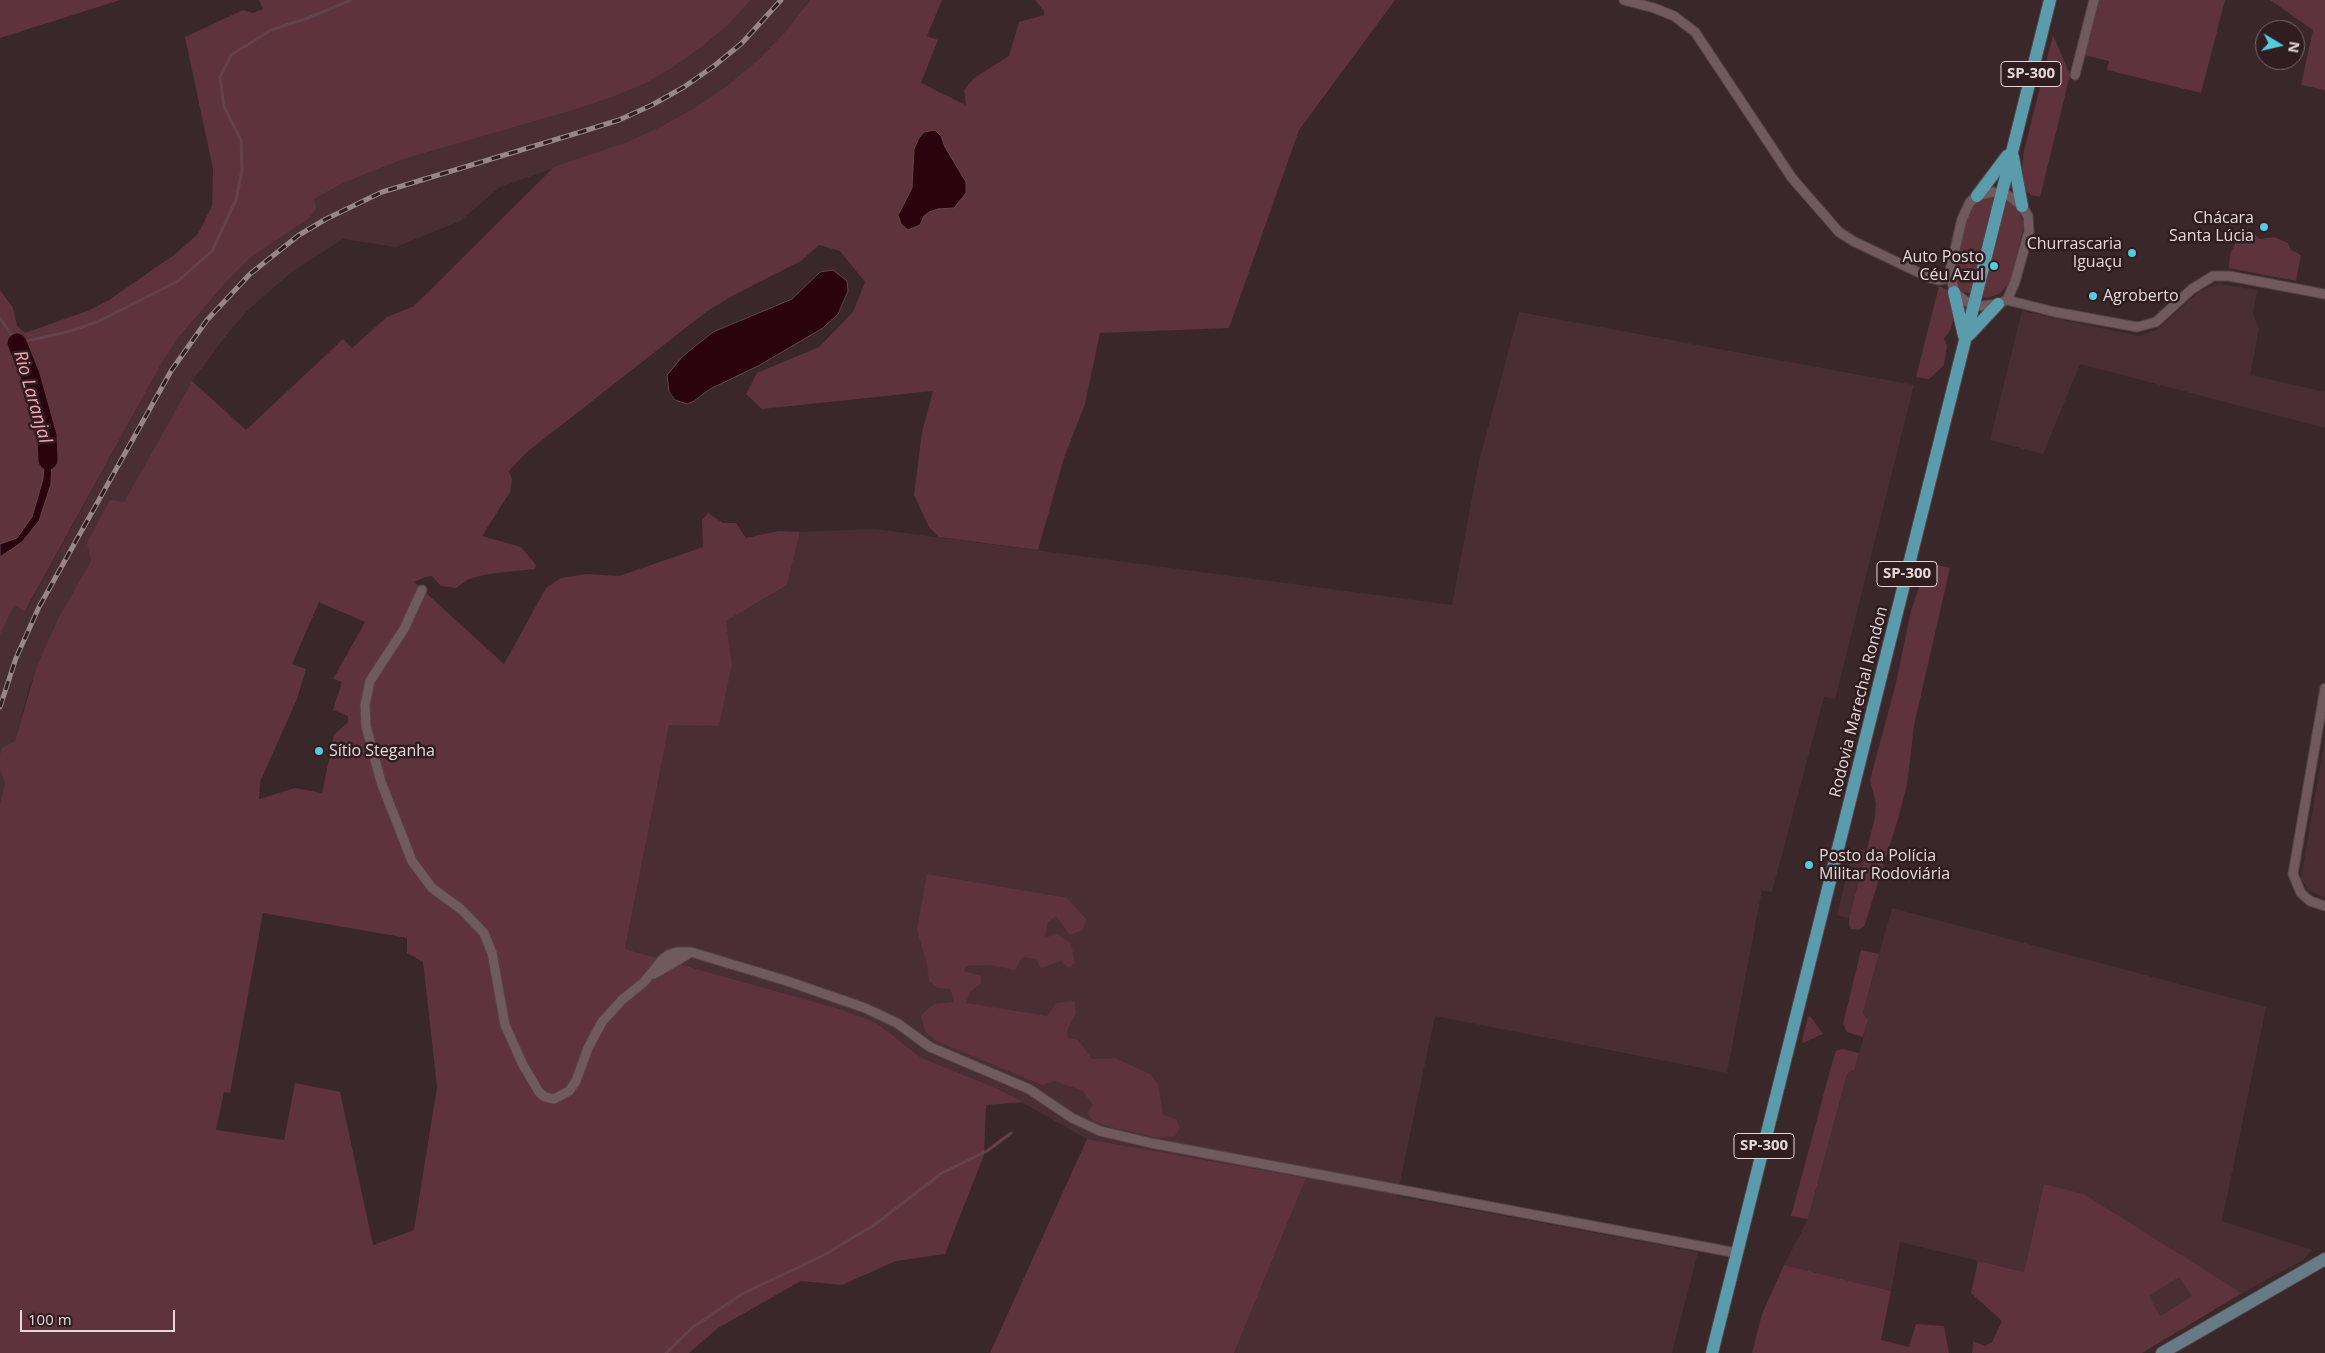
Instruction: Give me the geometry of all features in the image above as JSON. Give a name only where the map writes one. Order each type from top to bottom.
[{"type":"main road","name":"Rodovia Marechal Rondon","points":[[1712,1353],[2050,0]]},
{"type":"main road","points":[[1977,196],[1996,174],[2013,148]]},
{"type":"main road","points":[[2013,148],[2014,166],[2022,206]]},
{"type":"main road","points":[[1954,292],[1965,341]]},
{"type":"main road","points":[[1965,341],[1974,328],[2002,302]]},
{"type":"main road","points":[[2162,1353],[2325,1259]]},
{"type":"street","points":[[1624,0],[1654,8],[1674,16],[1695,32],[1792,178],[1839,232],[1859,244],[1930,278],[1951,278]]},
{"type":"street","points":[[2075,75],[2094,0]]},
{"type":"street","points":[[2002,302],[2015,282],[2029,231],[2028,216],[2022,206],[2002,193],[1993,192],[1977,196],[1970,202],[1962,219],[1951,260],[1951,278],[1954,292],[1960,298],[1974,304],[1982,306],[2002,302],[2137,327],[2156,322],[2201,282],[2222,274],[2325,294]]},
{"type":"street","points":[[422,590],[404,629],[370,681],[365,705],[366,726],[381,782],[412,861],[432,888],[461,909],[484,933],[492,953],[505,1025],[523,1065],[539,1092],[545,1097],[554,1099],[569,1091],[576,1081],[588,1048],[602,1022],[622,1000],[644,982],[668,955],[678,952],[691,952],[787,981],[864,1008],[897,1023],[930,1047],[1029,1088],[1072,1118],[1100,1131],[1151,1143],[1737,1253]]},
{"type":"street","points":[[2325,688],[2293,874],[2297,888],[2305,897],[2325,906]]},
{"type":"shaded area","points":[[0,0],[120,0],[0,38]]},
{"type":"shaded area","points":[[259,0],[751,0],[727,26],[700,48],[672,68],[642,85],[577,109],[404,159],[343,183],[314,199],[316,209],[308,219],[251,257],[226,282],[179,337],[160,366],[25,611],[14,605],[0,635],[0,290],[13,308],[17,326],[25,333],[90,310],[109,300],[174,255],[198,234],[212,206],[213,169],[185,37],[243,10],[253,13],[263,9]]},
{"type":"shaded area","points":[[751,0],[810,0],[785,32],[758,60],[728,85],[696,107],[662,126],[627,142],[500,187],[460,221],[396,247],[343,239],[293,271],[248,310],[192,381],[59,618],[28,691],[0,803],[0,635],[14,604],[26,611],[160,366],[179,337],[226,282],[251,257],[308,219],[314,199],[343,183],[404,159],[577,109],[642,85],[672,68],[700,48],[727,26]]},
{"type":"shaded area","points":[[810,0],[942,0],[927,36],[938,40],[921,83],[966,105],[964,90],[974,78],[1009,56],[1019,22],[1044,15],[1044,11],[1035,0],[1395,0],[1299,130],[1229,328],[1100,333],[1085,404],[1064,458],[1038,550],[939,537],[929,527],[914,495],[922,432],[933,391],[762,409],[746,394],[757,373],[819,347],[853,312],[865,282],[840,251],[819,245],[801,261],[732,296],[706,312],[527,452],[509,471],[512,479],[510,492],[482,536],[521,547],[536,565],[535,569],[488,574],[469,579],[456,588],[441,586],[432,576],[414,582],[504,664],[546,588],[561,578],[586,574],[619,576],[703,547],[702,520],[708,513],[723,523],[736,523],[746,538],[778,531],[800,532],[787,585],[726,621],[732,664],[719,726],[669,725],[625,949],[840,1009],[877,1023],[920,1057],[998,1089],[1023,1102],[986,1105],[984,1155],[945,1254],[896,1261],[842,1285],[801,1281],[718,1328],[689,1353],[0,1353],[0,803],[5,783],[0,769],[0,754],[2,748],[15,741],[37,666],[59,617],[91,561],[87,543],[110,500],[124,502],[192,381],[246,430],[343,339],[352,348],[387,317],[414,306],[554,167],[627,142],[662,126],[696,107],[728,85],[758,60],[785,32]],"holes":[[[319,602],[365,622],[333,679],[342,682],[333,710],[348,716],[348,722],[334,735],[322,793],[295,788],[259,799],[260,782],[297,699],[306,669],[292,664]],[[263,913],[407,938],[407,953],[423,962],[437,1087],[414,1230],[373,1245],[340,1092],[295,1083],[284,1140],[216,1130],[224,1092],[230,1093]]]},
{"type":"shaded area","points":[[2098,0],[2225,0],[2201,93],[2107,70],[2109,61],[2084,55]]},
{"type":"shaded area","points":[[2270,0],[2325,0],[2325,90],[2301,85],[2313,30],[2305,24],[2305,20],[2299,20]]},
{"type":"shaded area","points":[[2053,35],[2070,75],[2040,197],[2031,195],[2025,190],[2022,169],[2024,151]]},
{"type":"shaded area","points":[[935,130],[941,136],[945,147],[966,182],[966,193],[954,208],[938,209],[929,212],[924,216],[920,225],[908,230],[901,224],[898,215],[912,188],[914,149],[924,132]]},
{"type":"shaded area","points":[[1989,197],[2011,202],[2018,208],[2024,225],[2010,283],[1999,294],[1987,298],[1961,291],[1956,286],[1953,272],[1963,222],[1973,205],[1982,198]]},
{"type":"shaded area","points":[[2250,231],[2260,239],[2274,237],[2288,243],[2291,250],[2301,255],[2296,281],[2229,268],[2230,254],[2240,234]]},
{"type":"shaded area","points":[[833,270],[847,281],[848,291],[838,314],[823,328],[758,366],[710,389],[694,401],[687,404],[675,400],[669,392],[667,375],[683,356],[713,332],[792,299],[820,272]]},
{"type":"shaded area","points":[[2219,284],[2257,290],[2253,313],[2259,329],[2250,375],[2325,392],[2325,428],[2080,364],[2043,454],[1990,440],[2022,311],[2139,336],[2156,330],[2200,291]]},
{"type":"shaded area","points":[[1939,286],[1949,291],[1954,314],[1951,329],[1944,339],[1947,346],[1944,365],[1929,379],[1916,377]]},
{"type":"shaded area","points":[[1519,312],[1914,385],[1835,699],[1824,697],[1772,892],[1762,890],[1727,1073],[1435,1016],[1397,1196],[1698,1252],[1672,1353],[1234,1353],[1306,1178],[1087,1139],[998,1089],[920,1057],[877,1023],[840,1009],[625,949],[669,724],[732,664],[726,621],[787,585],[800,532],[875,529],[1452,605],[1479,461]]},
{"type":"shaded area","points":[[47,436],[52,456],[51,484],[39,521],[22,542],[0,557],[0,544],[17,538],[32,517],[43,479]]},
{"type":"shaded area","points":[[1938,565],[1950,568],[1914,725],[1907,785],[1864,927],[1858,930],[1851,929],[1849,918],[1875,818],[1876,803],[1870,780],[1895,687],[1911,611],[1925,569]]},
{"type":"shaded area","points":[[2325,738],[2325,898],[2307,889],[2301,878]]},
{"type":"shaded area","points":[[1853,848],[1866,851],[1849,918],[1837,915]]},
{"type":"shaded area","points":[[927,874],[1067,898],[1086,919],[1083,930],[1070,935],[1056,916],[1047,923],[1045,937],[1057,935],[1071,943],[1075,963],[1068,968],[1061,961],[1041,968],[1036,959],[1022,957],[1015,970],[989,965],[966,966],[964,971],[981,976],[981,983],[970,992],[966,1003],[1047,1016],[1056,1003],[1074,1001],[1076,1013],[1067,1031],[1068,1038],[1078,1040],[1092,1059],[1115,1058],[1150,1074],[1158,1084],[1163,1115],[1176,1119],[1180,1128],[1175,1136],[1160,1138],[1114,1128],[1093,1121],[1087,1113],[1093,1105],[1083,1091],[1055,1081],[1042,1085],[937,1041],[925,1031],[921,1015],[934,1004],[953,1002],[951,989],[937,988],[929,981],[927,964],[917,930]]},
{"type":"shaded area","points":[[1892,908],[2266,1007],[2222,1221],[2312,1250],[2303,1260],[2242,1293],[2084,1194],[2044,1184],[2024,1272],[1900,1242],[1891,1291],[1784,1265],[1808,1219],[1847,1074],[1855,1069],[1868,1020],[1863,1013]]},
{"type":"shaded area","points":[[1861,950],[1879,954],[1863,1013],[1868,1020],[1863,1037],[1847,1032],[1843,1024]]},
{"type":"shaded area","points":[[1810,1016],[1823,1034],[1803,1043],[1808,1017]]},
{"type":"shaded area","points":[[1843,1049],[1859,1053],[1855,1069],[1847,1074],[1808,1219],[1791,1216],[1834,1056],[1836,1051]]},
{"type":"shaded area","points":[[1087,1139],[1306,1178],[1234,1353],[990,1353]]},
{"type":"shaded area","points":[[2044,1184],[2084,1194],[2242,1293],[2142,1353],[1972,1353],[1973,1341],[1985,1346],[1992,1342],[2002,1321],[1971,1293],[1978,1261],[2024,1272]],"holes":[[[2179,1277],[2192,1296],[2160,1316],[2149,1296]]]},
{"type":"shaded area","points":[[1784,1265],[1891,1291],[1881,1340],[1909,1347],[1916,1324],[1944,1326],[1949,1353],[1752,1353],[1762,1314]]},
{"type":"shaded area","points":[[2179,1276],[2192,1296],[2160,1316],[2148,1296]]},
{"type":"waterway","points":[[0,318],[17,343],[67,332],[97,322],[178,281],[212,251],[236,200],[242,170],[241,140],[224,107],[220,77],[231,55],[271,30],[308,18],[351,0]]},
{"type":"waterway","name":"Rio Laranjal","points":[[17,343],[30,375],[47,436],[48,460]]},
{"type":"waterway","points":[[666,1353],[693,1327],[742,1294],[824,1255],[874,1225],[942,1173],[987,1151],[1011,1133]]},
{"type":"railway","points":[[0,707],[16,658],[39,607],[171,371],[207,320],[250,274],[299,235],[326,219],[382,192],[619,120],[652,105],[684,87],[714,66],[742,43],[781,0]]},
{"type":"place","name":"Chácara Santa Lúcia","points":[[2264,227]]},
{"type":"place","name":"Churrascaria Iguaçu","points":[[2132,253]]},
{"type":"place","name":"Auto Posto Céu Azul","points":[[1994,266]]},
{"type":"place","name":"Agroberto","points":[[2093,296]]},
{"type":"place","name":"Sítio Steganha","points":[[319,751]]},
{"type":"place","name":"Posto da Polícia Militar Rodoviária","points":[[1809,865]]}]
